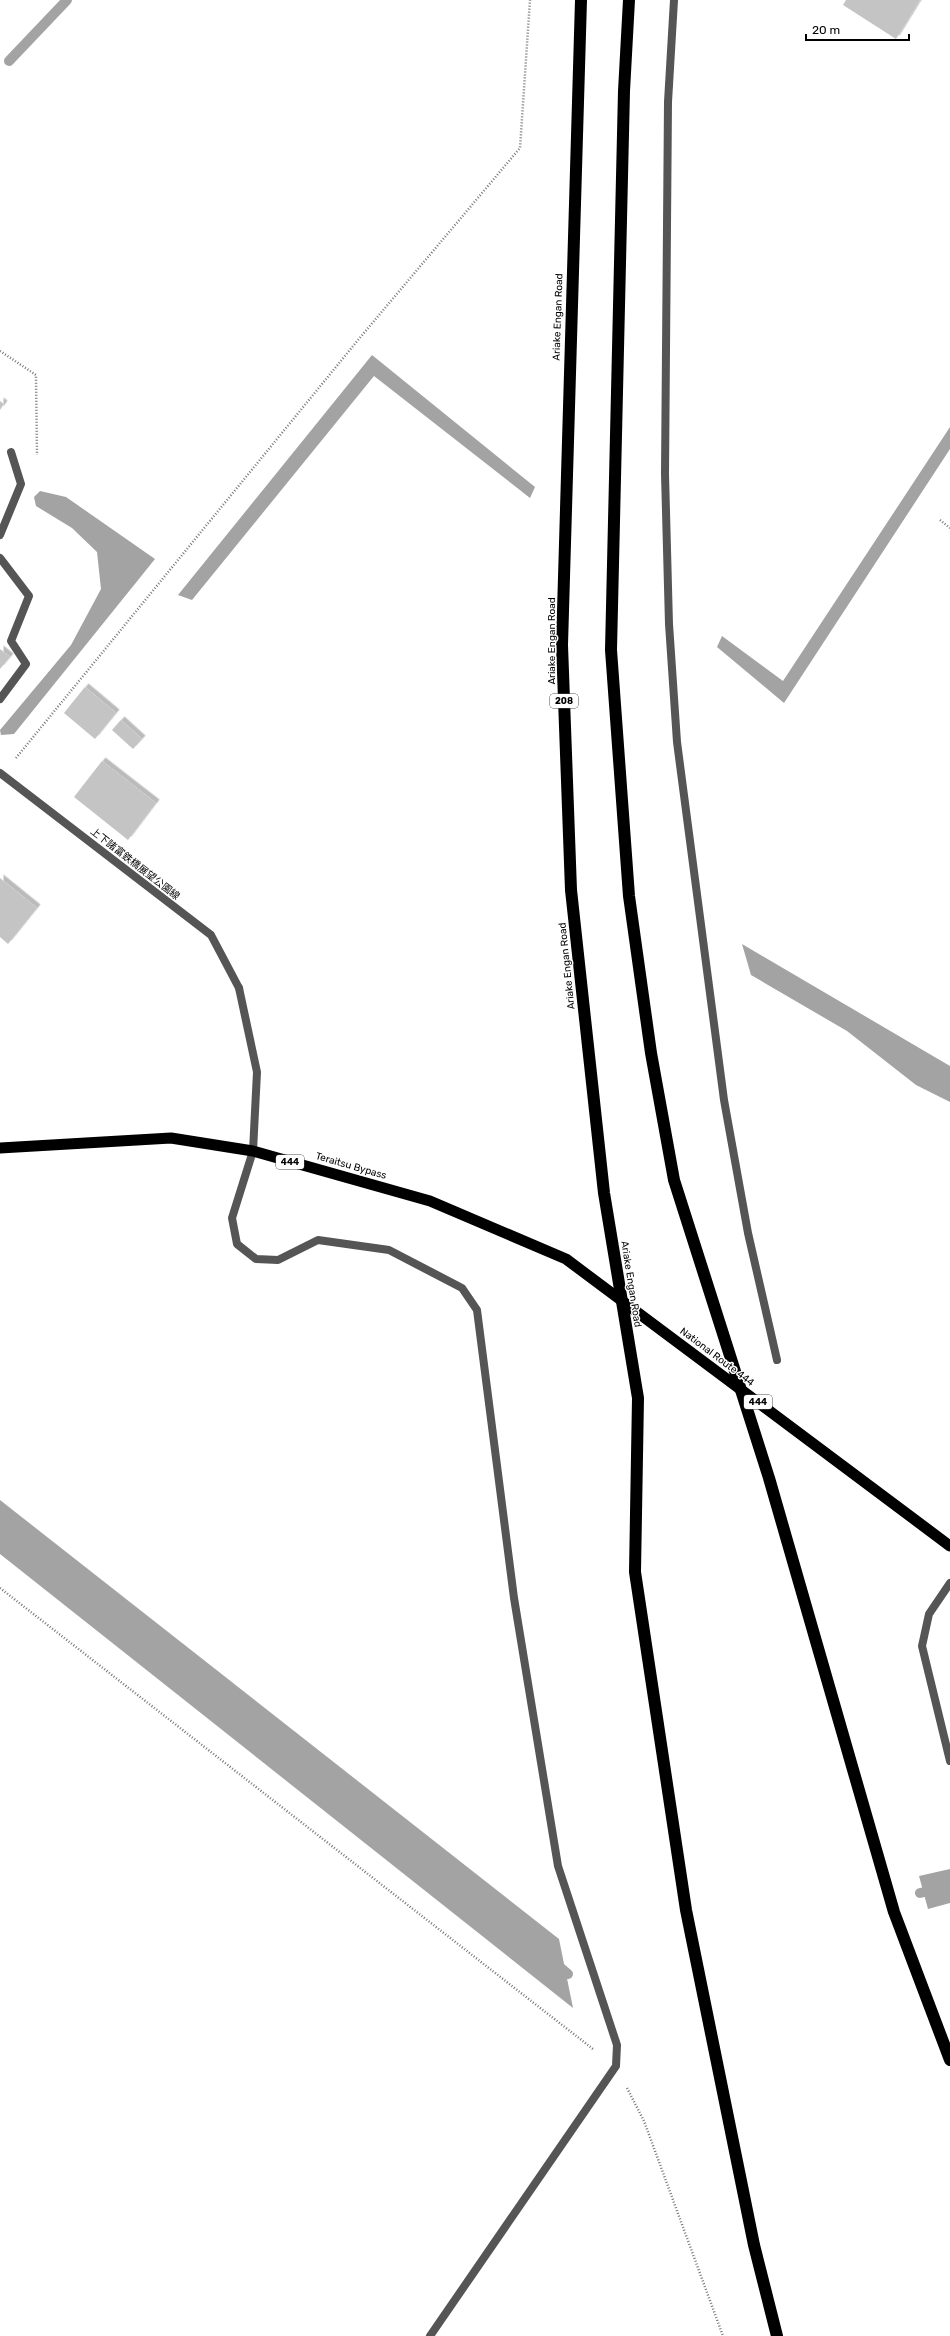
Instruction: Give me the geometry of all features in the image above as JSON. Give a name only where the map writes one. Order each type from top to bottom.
[{"type":"highway","name":"Ariake Engan Road","points":[[581,0],[562,645],[571,890],[604,1193],[638,1398],[635,1572],[686,1910],[754,2245],[777,2336]]},
{"type":"highway","points":[[629,0],[624,91],[611,650],[629,896],[652,1053],[674,1180],[769,1478],[894,1912],[950,2060]]},
{"type":"highway","name":"Teraitsu Bypass","points":[[0,1148],[171,1138],[253,1151],[430,1201],[566,1259]]},
{"type":"highway","name":"National Route 444","points":[[566,1259],[950,1546]]},
{"type":"street","points":[[674,0],[668,102],[666,474],[669,624],[677,742],[724,1100],[748,1233],[777,1360]]},
{"type":"street","points":[[0,534],[21,484],[11,452]]},
{"type":"street","points":[[0,558],[29,596],[11,641],[26,664],[0,699]]},
{"type":"street","name":"上下諸富鉄橋展望公園線","points":[[1,776],[211,935],[239,988],[257,1072],[253,1151],[232,1218],[237,1244],[256,1259],[278,1260],[318,1240],[388,1250],[462,1288],[477,1310],[514,1598],[558,1866],[617,2045],[616,2066]]},
{"type":"street","points":[[950,1583],[929,1614],[922,1646],[950,1761]]},
{"type":"street","points":[[430,2336],[616,2066]]},
{"type":"path","points":[[1,776],[358,340],[520,148],[530,0]]},
{"type":"path","points":[[0,351],[36,376],[37,462],[21,484]]},
{"type":"path","points":[[940,520],[950,528]]},
{"type":"path","points":[[0,1588],[616,2066],[644,2121],[723,2336]]},
{"type":"shaded area","points":[[372,355],[535,487],[530,498],[374,376],[192,600],[178,595]]},
{"type":"shaded area","points":[[950,427],[950,449],[784,703],[717,647],[722,636],[783,681]]},
{"type":"shaded area","points":[[40,491],[66,497],[155,559],[14,734],[1,735],[0,730],[71,645],[101,589],[97,552],[72,528],[36,506],[34,497]]},
{"type":"shaded area","points":[[742,944],[950,1066],[950,1102],[916,1085],[847,1031],[751,975]]},
{"type":"shaded area","points":[[0,1500],[559,1939],[573,2008],[0,1554]]},
{"type":"shaded area","points":[[950,1869],[950,1903],[928,1909],[919,1876]]},
{"type":"building","points":[[846,0],[920,0],[896,39],[843,5]]},
{"type":"building","points":[[0,401],[4,404],[0,410]]},
{"type":"building","points":[[0,649],[10,657],[0,669]]},
{"type":"building","points":[[85,687],[116,713],[95,739],[64,713]]},
{"type":"building","points":[[121,720],[142,739],[133,749],[112,730]]},
{"type":"building","points":[[102,761],[156,803],[128,840],[74,797]]},
{"type":"building","points":[[0,878],[37,908],[8,944],[0,937]]},
{"type":"waterway","points":[[9,61],[67,0]]},
{"type":"waterway","points":[[920,1893],[950,1886]]},
{"type":"waterway","points":[[555,1963],[568,1974]]}]
